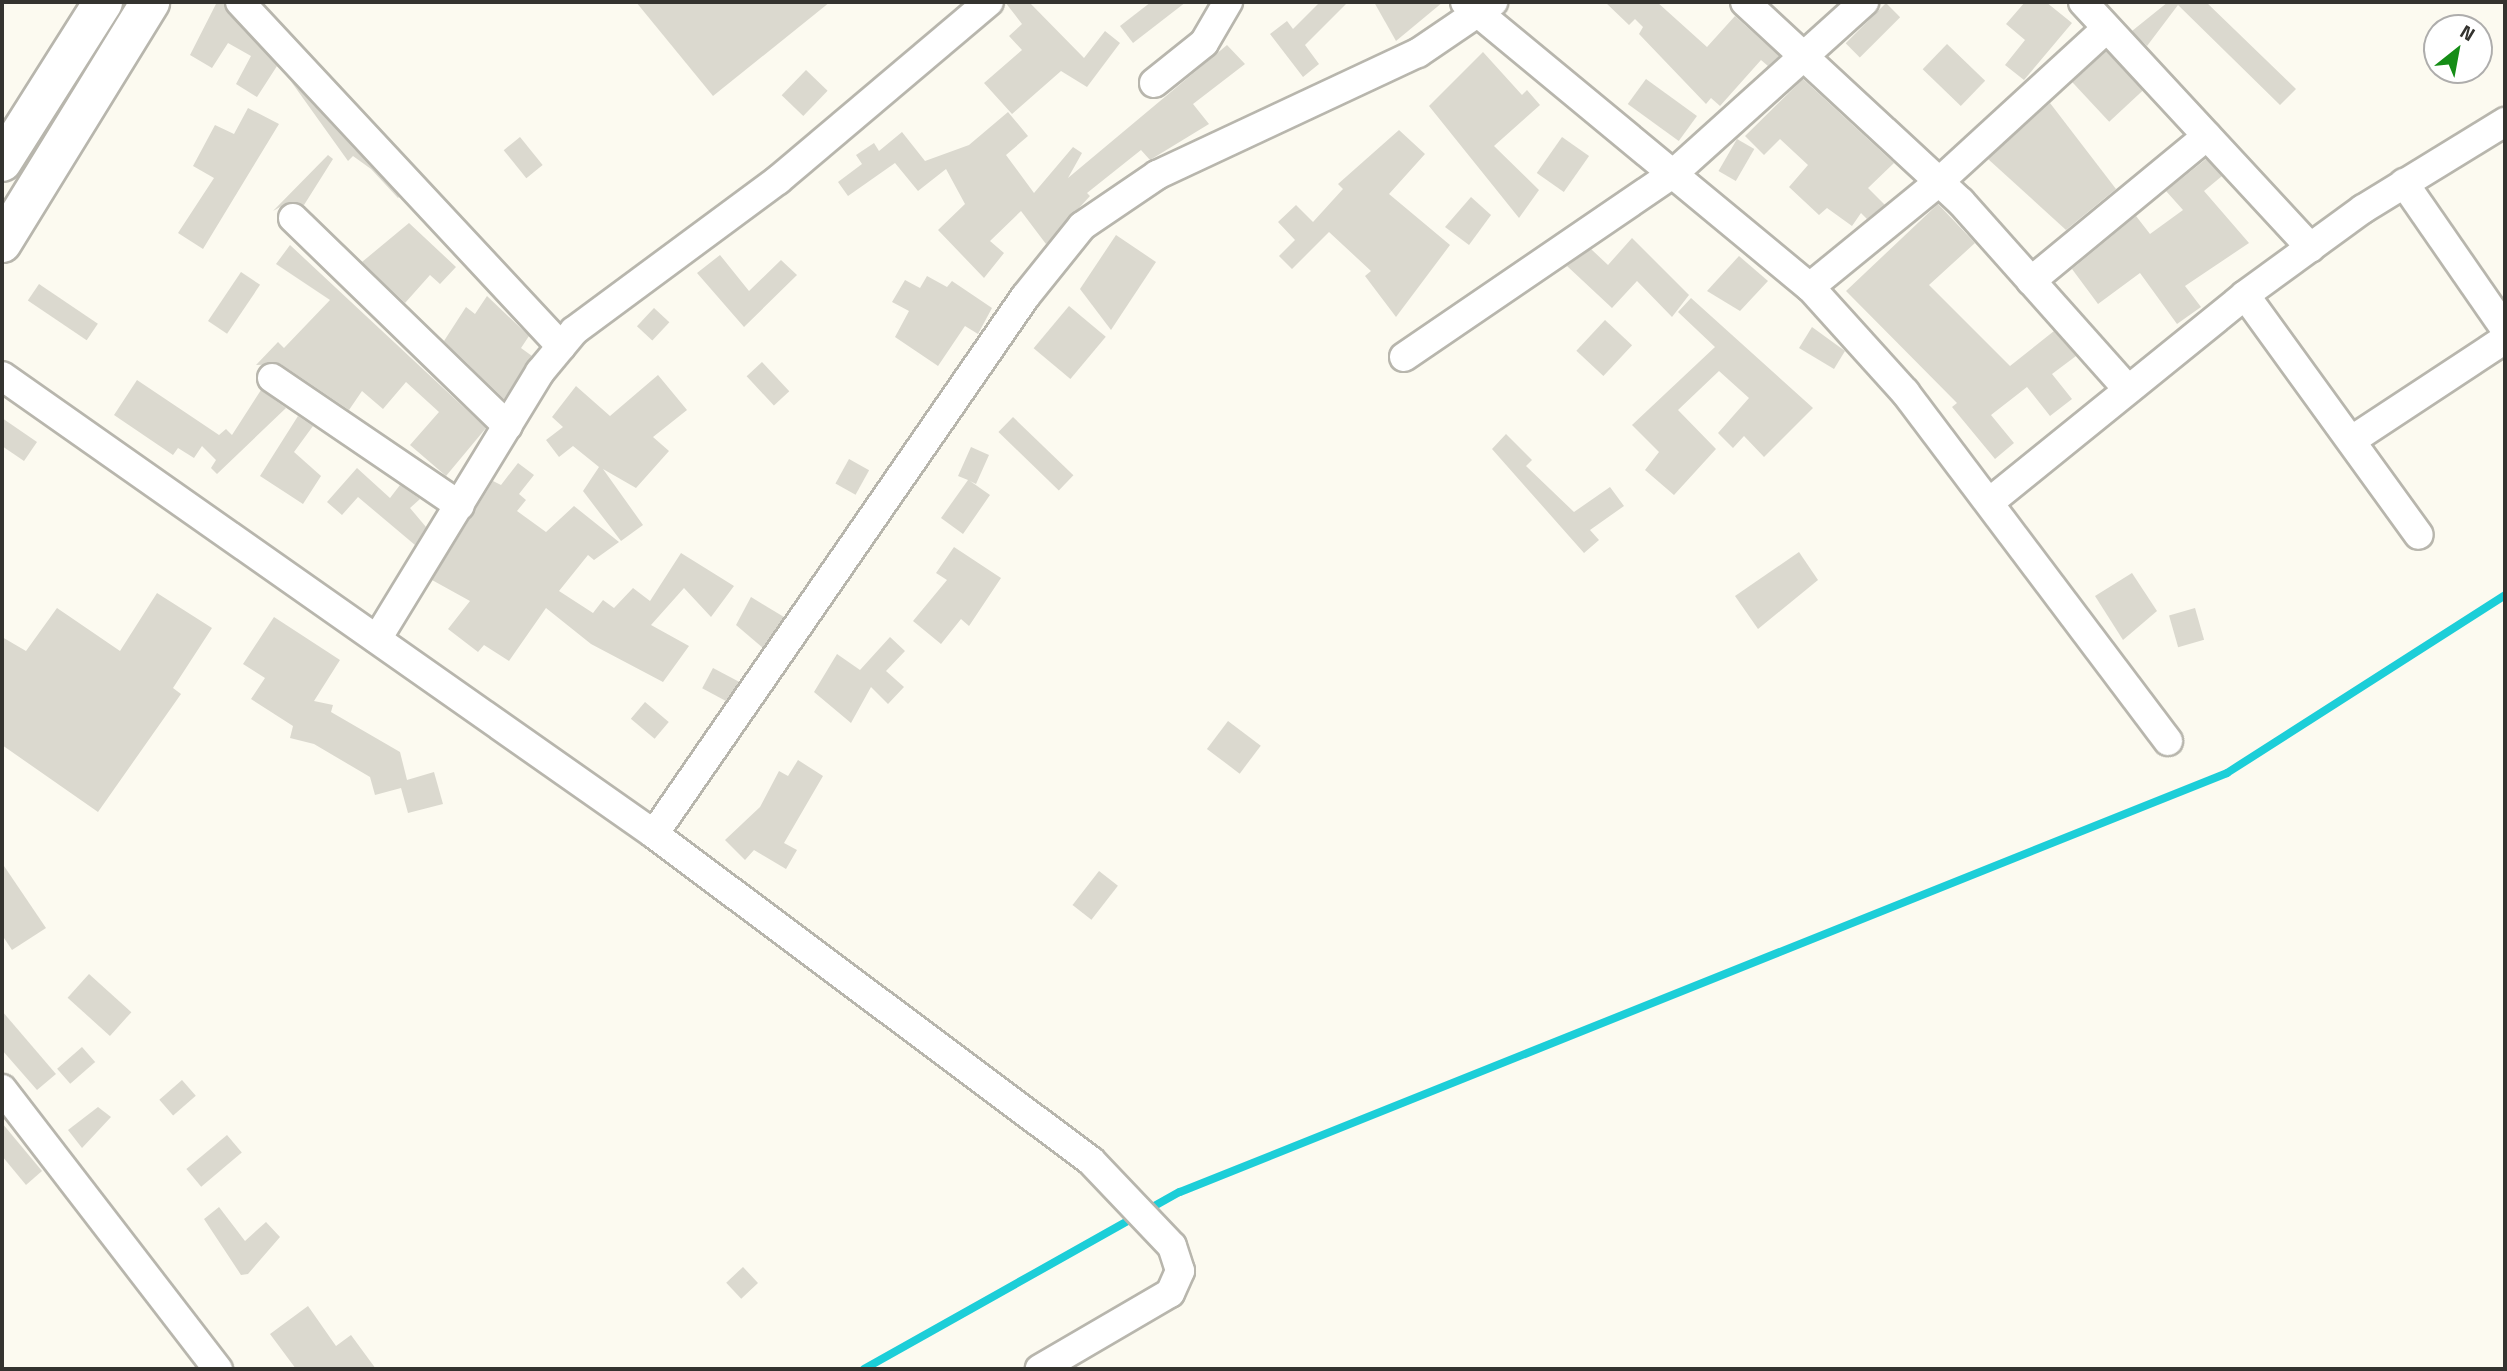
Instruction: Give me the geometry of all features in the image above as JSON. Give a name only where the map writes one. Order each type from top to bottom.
[{"type":"main road","points":[[2,162],[103,2]]},
{"type":"main road","points":[[2,243],[150,2]]},
{"type":"street","points":[[240,2],[561,346]]},
{"type":"street","points":[[377,639],[508,426],[561,346],[778,180],[989,2]]},
{"type":"street","points":[[1154,83],[1204,43],[1228,2]]},
{"type":"street","points":[[1745,2],[1940,181],[2126,387]]},
{"type":"street","points":[[1405,356],[1674,173],[1864,2]]},
{"type":"street","points":[[2083,2],[2311,248]]},
{"type":"street","points":[[654,834],[1025,297],[1082,226],[1157,175],[1418,53],[1478,6],[1810,287],[1905,391],[2168,741]]},
{"type":"street","points":[[1810,287],[1940,181],[2107,28]]},
{"type":"street","points":[[1990,501],[2126,387],[2245,295],[2404,183],[2505,122]]},
{"type":"street","points":[[2031,281],[2207,136]]},
{"type":"street","points":[[2404,183],[2505,329]]},
{"type":"street","points":[[293,218],[508,426]]},
{"type":"street","points":[[2245,295],[2419,535]]},
{"type":"street","points":[[2352,440],[2505,339]]},
{"type":"street","points":[[2,376],[654,834],[1091,1161],[1172,1246],[1182,1262],[1170,1293],[1040,1369]]},
{"type":"street","points":[[272,378],[460,506]]},
{"type":"street","points":[[2,1089],[218,1369]]},
{"type":"building","points":[[217,2],[224,2],[277,66],[257,97],[236,84],[251,56],[228,43],[212,68],[190,55]]},
{"type":"building","points":[[636,2],[830,2],[713,96]]},
{"type":"building","points":[[1005,2],[1029,2],[1084,58],[1105,31],[1120,43],[1087,87],[1061,71],[1012,114],[984,83],[1022,50],[1009,36],[1022,24]]},
{"type":"building","points":[[1151,2],[1186,2],[1133,43],[1120,26]]},
{"type":"building","points":[[1320,2],[1348,2],[1305,45],[1319,64],[1303,77],[1270,34],[1287,21],[1293,29]]},
{"type":"building","points":[[1374,2],[1443,2],[1396,41]]},
{"type":"building","points":[[1605,2],[1657,2],[1707,47],[1735,16],[1779,56],[1768,66],[1761,60],[1720,106],[1711,98],[1706,104],[1639,34],[1643,27],[1635,19],[1629,25]]},
{"type":"building","points":[[2025,2],[2046,2],[2072,23],[2024,80],[2005,65],[2025,40],[2006,24]]},
{"type":"building","points":[[2168,2],[2206,2],[2296,89],[2280,105],[2178,5],[2147,46],[2132,31]]},
{"type":"building","points":[[1886,3],[1900,17],[1860,57],[1846,43]]},
{"type":"building","points":[[1947,44],[1985,81],[1961,106],[1923,69]]},
{"type":"building","points":[[1227,45],[1245,64],[1193,104],[1209,124],[1150,160],[1141,150],[1087,193],[1090,196],[1046,244],[1021,211],[990,241],[1004,253],[984,278],[938,230],[965,204],[946,169],[918,191],[895,163],[848,196],[838,182],[862,164],[856,155],[874,143],[879,151],[902,132],[925,161],[969,145],[1008,112],[1028,136],[1006,155],[1034,193],[1073,147],[1082,153],[1068,178]]},
{"type":"building","points":[[2106,51],[2143,90],[2109,122],[2072,82]]},
{"type":"building","points":[[1483,52],[1522,95],[1527,90],[1540,105],[1494,146],[1539,190],[1519,218],[1429,106]]},
{"type":"building","points":[[806,70],[828,91],[803,116],[782,95]]},
{"type":"building","points":[[1646,79],[1697,116],[1679,141],[1628,104]]},
{"type":"building","points":[[1803,79],[1894,163],[1868,188],[1885,205],[1867,219],[1861,213],[1852,226],[1827,208],[1819,215],[1789,187],[1808,165],[1780,139],[1764,155],[1745,136]]},
{"type":"building","points":[[290,80],[398,198],[371,169],[353,156],[348,161]]},
{"type":"building","points":[[2050,103],[2116,189],[2066,230],[1988,159]]},
{"type":"building","points":[[248,108],[279,124],[203,249],[178,233],[214,178],[193,166],[215,125],[234,134]]},
{"type":"building","points":[[1399,130],[1425,154],[1389,194],[1450,245],[1396,317],[1365,276],[1371,271],[1329,232],[1292,269],[1279,256],[1295,240],[1278,222],[1296,205],[1313,222],[1343,189],[1338,184]]},
{"type":"building","points":[[520,137],[543,165],[526,178],[504,150]]},
{"type":"building","points":[[1562,137],[1589,156],[1564,192],[1537,173]]},
{"type":"building","points":[[1737,139],[1754,149],[1736,181],[1718,171]]},
{"type":"building","points":[[328,155],[333,159],[304,205],[289,202],[273,211]]},
{"type":"building","points":[[2206,159],[2222,176],[2204,191],[2249,243],[2185,286],[2201,307],[2177,324],[2140,273],[2098,304],[2072,269],[2136,216],[2150,234],[2183,210],[2166,191]]},
{"type":"building","points":[[1471,197],[1491,215],[1469,245],[1445,227]]},
{"type":"building","points":[[1938,204],[1975,243],[1929,285],[2010,366],[2054,331],[2076,356],[2052,374],[2072,399],[2050,416],[2027,387],[1991,415],[2014,443],[1995,459],[1952,407],[1957,403],[1846,291]]},
{"type":"building","points":[[409,223],[456,267],[440,284],[430,275],[405,303],[362,262]]},
{"type":"building","points":[[1116,235],[1156,262],[1111,330],[1080,289]]},
{"type":"building","points":[[1632,238],[1689,295],[1672,317],[1637,281],[1612,308],[1567,266],[1591,249],[1608,265]]},
{"type":"building","points":[[290,245],[486,428],[446,476],[410,445],[439,412],[406,382],[383,409],[362,391],[349,410],[281,364],[256,365],[278,342],[284,348],[330,300],[276,264]]},
{"type":"building","points":[[720,255],[749,291],[781,260],[797,275],[744,327],[697,273]]},
{"type":"building","points":[[1739,256],[1768,281],[1740,311],[1707,291]]},
{"type":"building","points":[[241,272],[260,285],[227,334],[208,321]]},
{"type":"building","points":[[927,276],[947,287],[952,281],[992,308],[978,334],[965,326],[938,366],[895,337],[909,311],[892,302],[905,280],[920,288]]},
{"type":"building","points":[[39,284],[98,324],[87,340],[28,301]]},
{"type":"building","points":[[487,296],[529,336],[521,348],[532,356],[504,399],[444,341],[466,307],[475,314]]},
{"type":"building","points":[[1691,298],[1813,408],[1764,457],[1744,436],[1733,448],[1718,433],[1749,398],[1719,371],[1678,410],[1716,449],[1674,495],[1645,470],[1659,452],[1632,425],[1715,347],[1678,312]]},
{"type":"building","points":[[1069,306],[1106,337],[1070,379],[1034,348]]},
{"type":"building","points":[[654,308],[669,322],[652,341],[637,326]]},
{"type":"building","points":[[1605,320],[1632,345],[1603,376],[1576,351]]},
{"type":"building","points":[[1812,327],[1845,351],[1834,369],[1799,348]]},
{"type":"building","points":[[762,362],[789,391],[774,406],[747,376]]},
{"type":"building","points":[[658,375],[687,410],[653,437],[669,451],[636,488],[603,469],[643,525],[621,541],[583,491],[599,467],[573,446],[559,457],[546,440],[563,427],[552,417],[576,386],[610,416]]},
{"type":"building","points":[[137,380],[219,435],[226,429],[232,435],[261,390],[286,408],[217,474],[211,468],[216,460],[202,446],[194,458],[178,448],[173,455],[114,415]]},
{"type":"building","points":[[298,416],[313,426],[294,452],[321,476],[303,504],[260,476]]},
{"type":"building","points":[[1013,417],[1073,475],[1059,490],[998,432]]},
{"type":"building","points":[[2,418],[37,442],[24,461],[2,446]]},
{"type":"building","points":[[1506,434],[1532,460],[1526,466],[1574,512],[1610,487],[1624,506],[1590,530],[1599,540],[1584,553],[1492,449]]},
{"type":"building","points":[[971,447],[989,455],[976,484],[970,481],[990,495],[963,534],[941,518],[968,480],[958,476]]},
{"type":"building","points":[[849,459],[869,470],[856,495],[835,483]]},
{"type":"building","points":[[518,463],[534,475],[519,494],[526,500],[517,511],[546,532],[574,506],[619,542],[594,560],[588,555],[559,591],[593,613],[603,600],[614,608],[633,588],[650,601],[681,553],[734,586],[711,617],[684,588],[651,625],[689,646],[663,682],[591,644],[546,608],[509,661],[484,645],[478,652],[448,629],[470,601],[432,580],[493,481],[501,485]]},
{"type":"building","points":[[357,468],[390,498],[400,485],[420,499],[410,508],[426,527],[415,545],[358,497],[342,515],[327,502]]},
{"type":"building","points":[[954,547],[1001,578],[969,626],[961,619],[941,644],[913,621],[947,580],[936,573]]},
{"type":"building","points":[[1799,552],[1818,580],[1758,629],[1735,596]]},
{"type":"building","points":[[2132,573],[2157,611],[2123,640],[2095,596]]},
{"type":"building","points":[[157,593],[212,628],[173,688],[181,694],[98,812],[2,745],[2,637],[26,651],[57,608],[120,651]]},
{"type":"building","points":[[751,597],[784,617],[763,648],[736,625]]},
{"type":"building","points":[[2195,608],[2204,640],[2178,647],[2169,615]]},
{"type":"building","points":[[274,617],[340,660],[314,701],[333,705],[331,712],[400,752],[407,780],[434,772],[443,804],[408,813],[401,788],[375,795],[370,777],[314,744],[290,738],[293,726],[251,699],[265,678],[243,664]]},
{"type":"building","points":[[890,637],[905,651],[886,671],[904,687],[888,704],[871,687],[851,723],[814,692],[837,654],[860,670]]},
{"type":"building","points":[[713,668],[739,682],[729,702],[702,688]]},
{"type":"building","points":[[645,702],[669,722],[655,739],[631,719]]},
{"type":"building","points":[[1228,721],[1261,746],[1240,774],[1207,749]]},
{"type":"building","points":[[798,760],[823,776],[784,843],[797,850],[786,869],[754,850],[745,860],[725,840],[760,807],[779,771],[788,776]]},
{"type":"building","points":[[2,863],[46,928],[12,950],[2,935]]},
{"type":"building","points":[[1099,871],[1118,886],[1091,920],[1073,905]]},
{"type":"building","points":[[89,974],[131,1012],[110,1036],[68,998]]},
{"type":"building","points":[[2,1011],[56,1074],[37,1090],[2,1050]]},
{"type":"building","points":[[82,1047],[95,1062],[70,1084],[57,1069]]},
{"type":"building","points":[[182,1080],[196,1096],[173,1116],[159,1100]]},
{"type":"building","points":[[98,1107],[111,1117],[82,1148],[68,1130]]},
{"type":"building","points":[[2,1123],[42,1171],[26,1185],[2,1156]]},
{"type":"building","points":[[227,1135],[242,1153],[201,1187],[186,1169]]},
{"type":"building","points":[[219,1207],[245,1241],[266,1222],[280,1237],[248,1274],[241,1275],[204,1219]]},
{"type":"building","points":[[743,1267],[758,1283],[741,1299],[726,1283]]},
{"type":"building","points":[[308,1306],[336,1346],[351,1335],[376,1369],[296,1369],[270,1334]]},
{"type":"waterway","points":[[864,1369],[1180,1192],[2227,773],[2505,595]]}]
